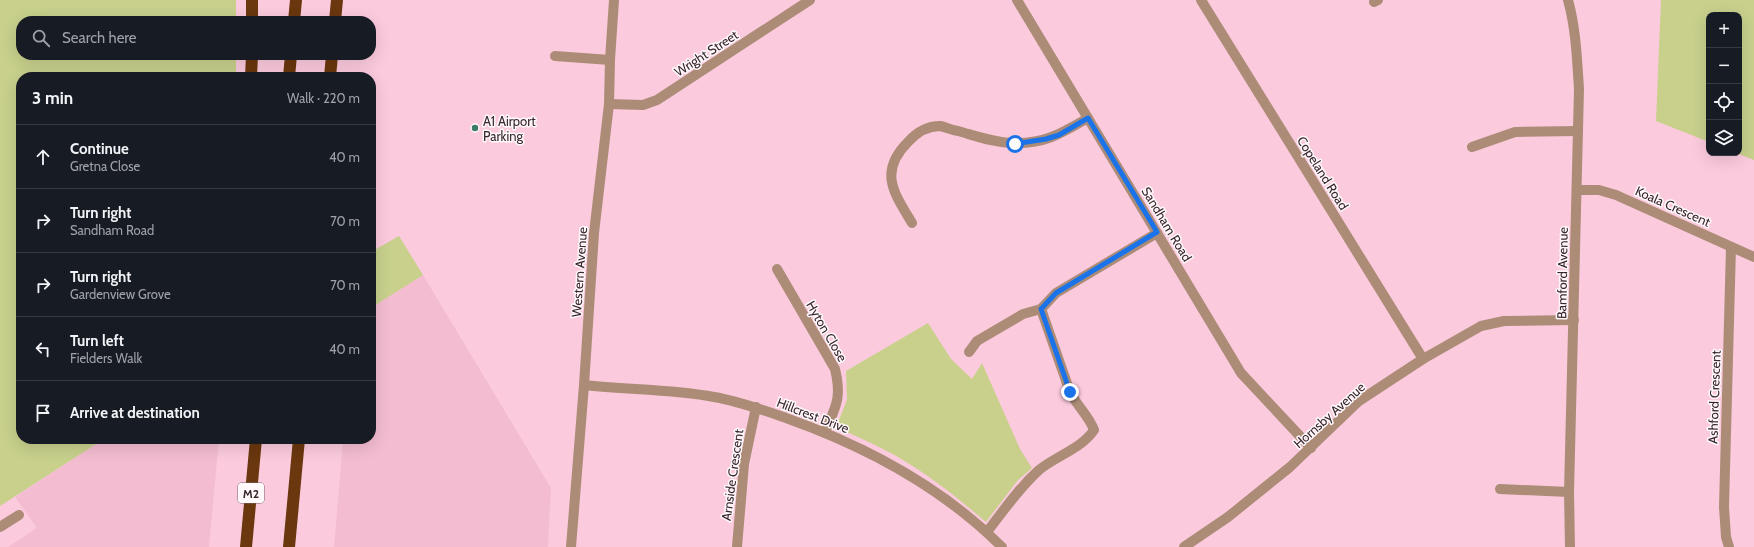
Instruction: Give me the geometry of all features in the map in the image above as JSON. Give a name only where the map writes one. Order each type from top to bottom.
[{"type":"highway","points":[[252,0],[252,16]]},
{"type":"highway","points":[[294,16],[296,0]]},
{"type":"highway","points":[[335,16],[337,0]]},
{"type":"highway","points":[[251,72],[252,60]]},
{"type":"highway","points":[[290,72],[291,60]]},
{"type":"highway","points":[[330,72],[332,60]]},
{"type":"highway","name":"M2","points":[[246,547],[256,444]]},
{"type":"highway","points":[[289,547],[298,444]]},
{"type":"street","name":"Western Avenue","points":[[570,547],[584,385],[594,233],[609,104],[614,0]]},
{"type":"street","name":"Wright Street","points":[[609,104],[643,105],[657,100],[810,0]]},
{"type":"street","name":"Sandham Road","points":[[1017,0],[1241,373],[1311,448]]},
{"type":"street","name":"Copeland Road","points":[[1201,0],[1423,359]]},
{"type":"street","name":"Bamford Avenue","points":[[1568,0],[1572,14],[1579,89],[1570,547]]},
{"type":"street","points":[[555,56],[610,60]]},
{"type":"street","points":[[912,223],[895,194],[891,182],[891,171],[899,151],[915,135],[927,128],[940,126],[998,143],[1015,144],[1046,139],[1059,135],[1088,118]]},
{"type":"street","points":[[1472,147],[1515,132],[1578,131]]},
{"type":"street","name":"Koala Crescent","points":[[1578,190],[1599,190],[1616,195],[1754,257]]},
{"type":"street","points":[[969,352],[977,341],[983,337],[1023,314],[1041,309],[1056,293],[1157,232]]},
{"type":"street","name":"Ashford Crescent","points":[[1729,547],[1726,537],[1724,507],[1731,247]]},
{"type":"street","name":"Hyton Close","points":[[777,269],[835,369],[839,385],[838,402],[825,432]]},
{"type":"street","points":[[988,532],[1022,486],[1041,469],[1088,439],[1094,430],[1091,422],[1076,404],[1070,392],[1041,309]]},
{"type":"street","name":"Hornsby Avenue","points":[[1184,547],[1233,513],[1290,467],[1359,401],[1423,359],[1481,326],[1504,321],[1574,320]]},
{"type":"street","name":"Hillcrest Drive","points":[[584,385],[678,391],[715,397],[756,407],[825,432],[870,452],[914,478],[988,532],[1002,547]]},
{"type":"street","name":"Arnside Crescent","points":[[737,547],[744,464],[756,407]]},
{"type":"street","points":[[1500,489],[1570,492]]},
{"type":"street","points":[[0,527],[18,515]]},
{"type":"shaded area","points":[[423,275],[551,488],[548,547],[334,547],[343,444],[376,444],[376,305]]},
{"type":"shaded area","points":[[96,444],[219,444],[209,547],[8,547],[37,528],[15,497]]},
{"type":"green space","points":[[0,0],[236,0],[236,16],[16,16],[16,60],[236,60],[236,72],[16,72],[16,444],[96,444],[0,506]]},
{"type":"green space","points":[[1661,0],[1754,0],[1754,160],[1742,155],[1742,12],[1706,12],[1706,141],[1656,121]]},
{"type":"green space","points":[[399,236],[423,275],[376,305],[376,249]]},
{"type":"green space","points":[[928,323],[951,359],[972,379],[982,363],[1020,449],[1032,468],[1018,480],[986,522],[924,473],[897,456],[836,427],[847,400],[846,371]]},
{"type":"place","name":"A1 Airport Parking","points":[[475,128]]},
{"type":"route","points":[[1015,144],[1046,139],[1059,135],[1088,118],[1157,232],[1056,293],[1041,309],[1070,392]]}]
